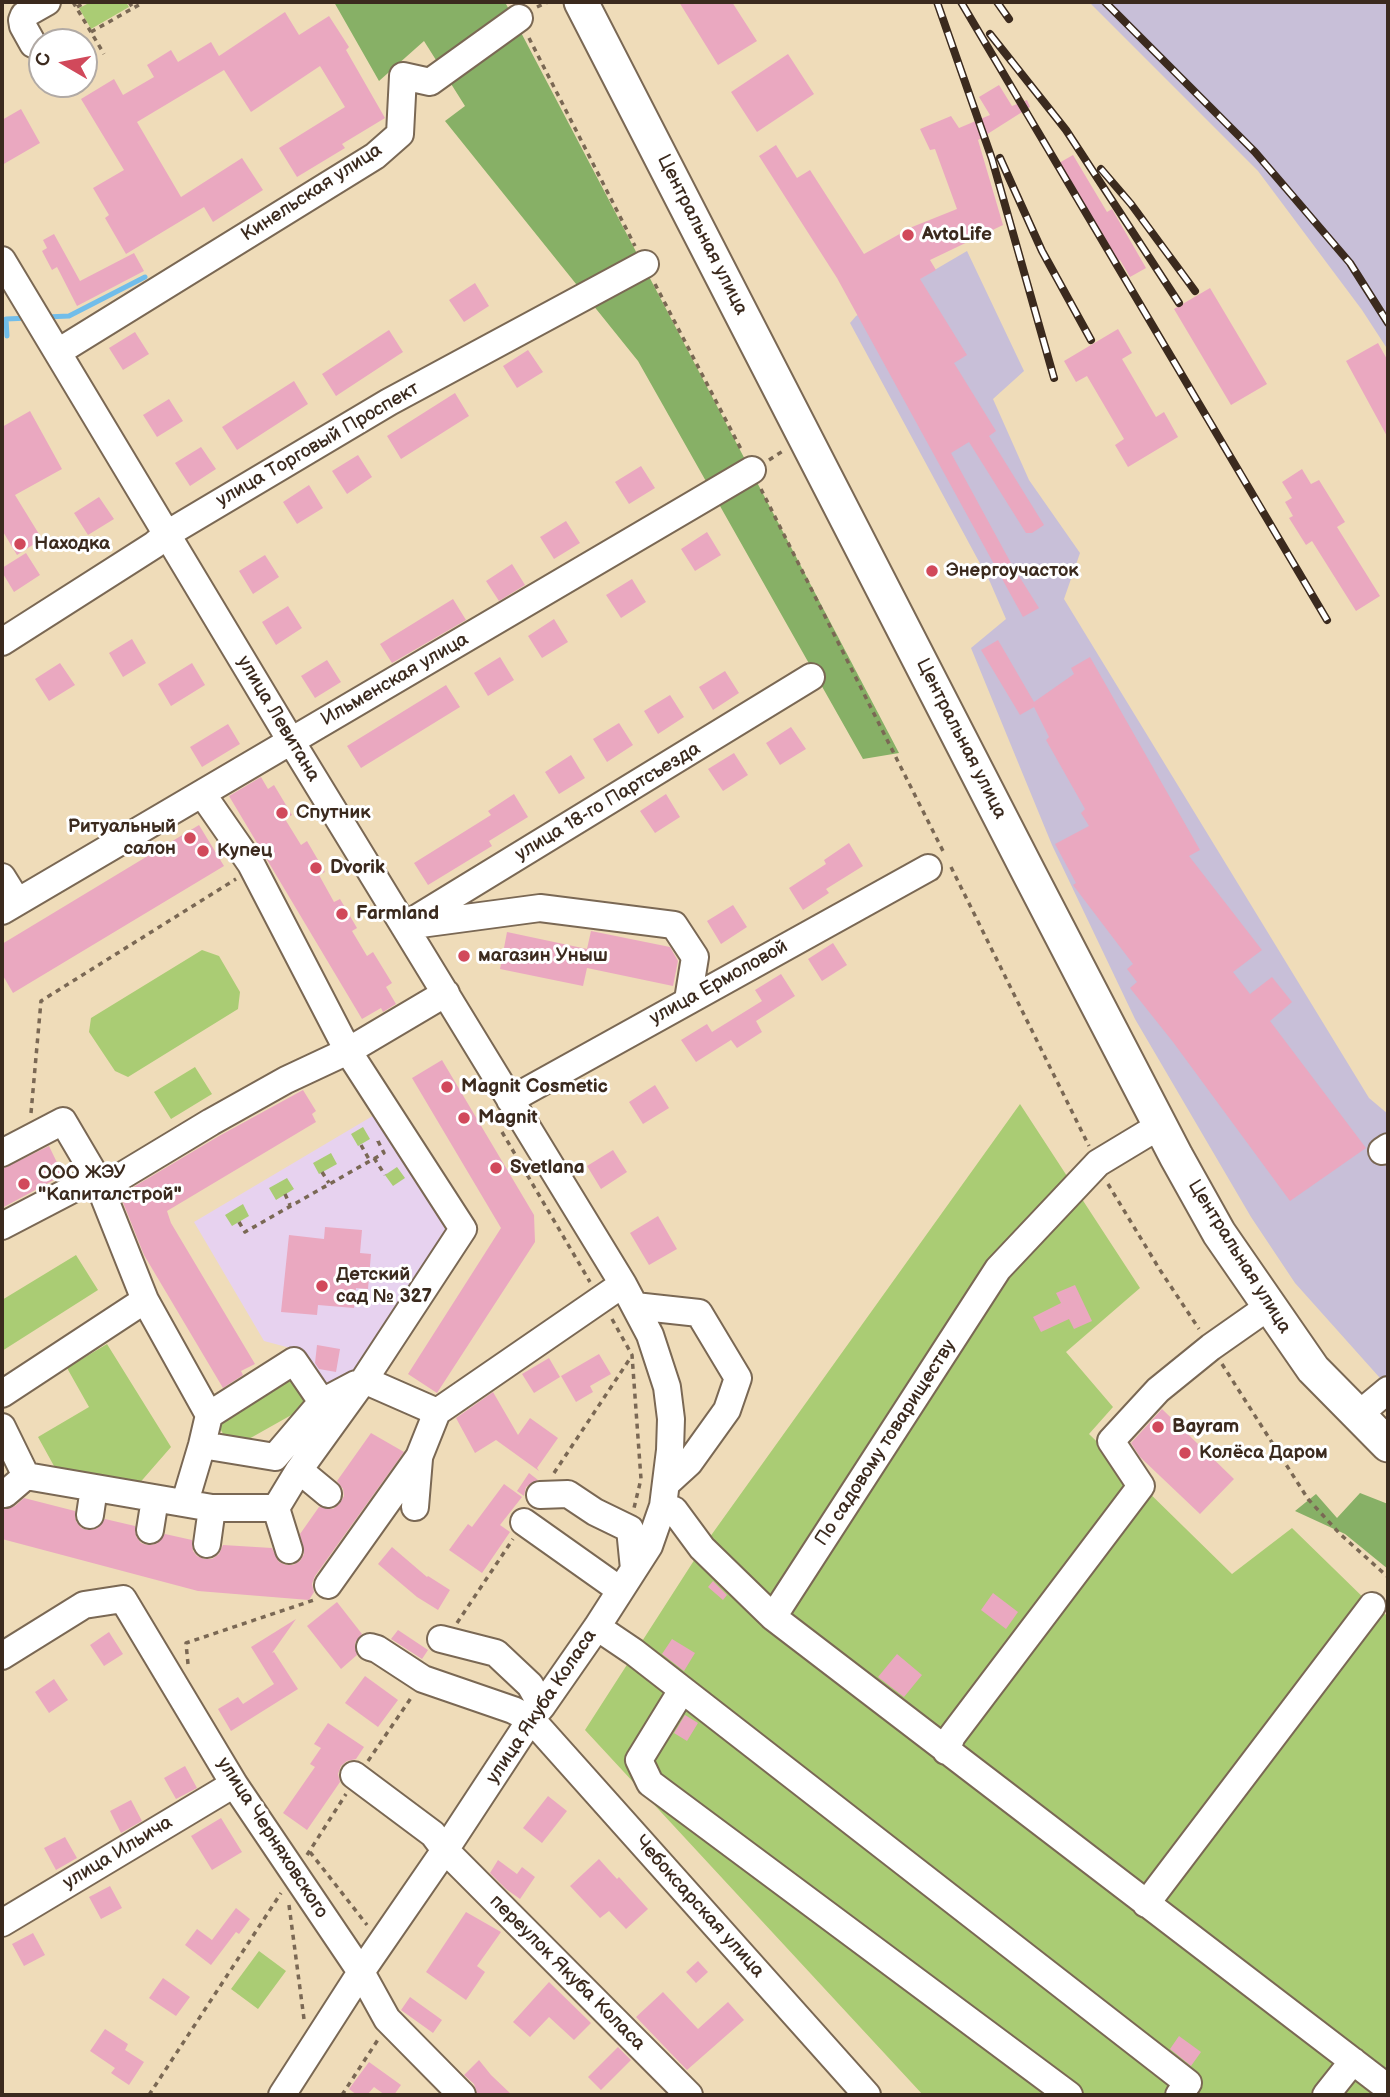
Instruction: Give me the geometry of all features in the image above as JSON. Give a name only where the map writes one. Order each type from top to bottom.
[{"type":"main road","name":"Центральная улица","points":[[581,2],[1219,1233],[1313,1369],[1388,1445]]},
{"type":"street","points":[[28,33],[22,20],[24,15],[47,2]]},
{"type":"street","name":"Кинельская улица","points":[[58,352],[374,156],[400,134],[403,76],[430,82],[519,18]]},
{"type":"street","name":"улица Левитана","points":[[2,260],[629,1295]]},
{"type":"street","name":"улица Торговый Проспект","points":[[2,642],[167,534],[389,402],[645,264]]},
{"type":"street","name":"Ильменская улица","points":[[9,906],[752,470]]},
{"type":"street","name":"улица 18-го Партсъезда","points":[[404,926],[811,677]]},
{"type":"street","points":[[202,795],[251,864],[348,1051],[463,1229],[364,1380],[299,1470],[276,1507],[289,1550]]},
{"type":"street","name":"улица Ермоловой","points":[[510,1100],[928,867]]},
{"type":"street","points":[[2,877],[9,906]]},
{"type":"street","points":[[404,926],[540,908],[674,925],[695,957],[688,999]]},
{"type":"street","points":[[2,1226],[98,1183],[265,1092],[348,1051],[446,993]]},
{"type":"street","points":[[2,1153],[62,1121],[98,1183],[145,1300],[209,1415],[185,1502]]},
{"type":"street","name":"По садовому товариществу","points":[[773,1618],[998,1269],[1098,1163],[1161,1125]]},
{"type":"street","points":[[328,1585],[419,1457],[437,1412],[629,1295],[699,1313],[738,1378],[727,1410],[664,1495],[702,1548],[773,1618],[1388,2088]]},
{"type":"street","name":"улица Якуба Коласа","points":[[282,2095],[360,1972],[597,1627],[649,1546],[664,1495],[671,1419],[667,1387],[650,1335],[629,1295]]},
{"type":"street","points":[[2,1392],[145,1300]]},
{"type":"street","points":[[946,1751],[952,1736],[1141,1486],[1111,1441],[1158,1390],[1211,1347],[1268,1307]]},
{"type":"street","points":[[209,1415],[294,1361],[322,1402]]},
{"type":"street","points":[[202,1446],[275,1457],[322,1402],[364,1380]]},
{"type":"street","points":[[364,1380],[437,1412]]},
{"type":"street","points":[[1358,1415],[1388,1390]]},
{"type":"street","points":[[5,1440],[26,1476],[212,1508],[276,1507]]},
{"type":"street","points":[[415,1507],[419,1457]]},
{"type":"street","points":[[299,1470],[328,1494]]},
{"type":"street","points":[[5,1494],[26,1476]]},
{"type":"street","points":[[90,1515],[94,1488]]},
{"type":"street","points":[[524,1522],[627,1579],[629,1529],[595,1512],[568,1494],[540,1495]]},
{"type":"street","points":[[150,1530],[155,1499]]},
{"type":"street","points":[[207,1544],[212,1508]]},
{"type":"street","name":"улица Черняховского","points":[[2,1656],[84,1605],[123,1599],[234,1784],[301,1861],[390,2022],[463,2095]]},
{"type":"street","points":[[1146,1904],[1372,1606]]},
{"type":"street","points":[[597,1627],[634,1652],[1188,2083],[1179,2095]]},
{"type":"street","name":"Чебоксарская улица","points":[[443,1640],[496,1653],[530,1685],[537,1713],[867,2095]]},
{"type":"street","points":[[370,1647],[424,1679],[513,1710],[537,1713]]},
{"type":"street","points":[[682,1690],[639,1760],[650,1783],[1069,2095]]},
{"type":"street","name":"переулок Якуба Коласа","points":[[356,1776],[433,1834],[445,1850],[689,2095]]},
{"type":"street","name":"улица Ильича","points":[[2,1923],[234,1784]]},
{"type":"street","points":[[1326,2095],[1353,2061]]},
{"type":"path","points":[[73,2],[89,28]]},
{"type":"path","points":[[77,8],[86,2]]},
{"type":"path","points":[[129,2],[133,8]]},
{"type":"path","points":[[98,28],[144,2]]},
{"type":"path","points":[[519,18],[752,470],[1098,1163],[1160,1270],[1308,1499],[1340,1534],[1388,1577]]},
{"type":"path","points":[[98,44],[104,54]]},
{"type":"path","points":[[752,470],[806,438]]},
{"type":"path","points":[[29,1139],[41,1000],[231,884],[251,864]]},
{"type":"path","points":[[239,1222],[245,1232],[384,1153],[377,1141],[379,1132],[395,1121]]},
{"type":"path","points":[[361,1145],[385,1175]]},
{"type":"path","points":[[322,1172],[328,1184]]},
{"type":"path","points":[[285,1195],[290,1205]]},
{"type":"path","points":[[540,1495],[632,1355]]},
{"type":"path","points":[[443,1640],[524,1522]]},
{"type":"path","points":[[185,1700],[190,1685],[186,1643],[311,1602],[328,1585]]},
{"type":"path","points":[[368,1926],[301,1861],[424,1679]]},
{"type":"path","points":[[149,2095],[286,1886],[305,2026]]},
{"type":"path","points":[[342,2095],[390,2022]]},
{"type":"shaded area","points":[[1089,2],[1388,2],[1388,350],[1362,310],[1258,171]]},
{"type":"shaded area","points":[[967,251],[1024,371],[993,399],[1029,480],[1080,553],[1064,599],[1369,1098],[1388,1114],[1388,1387],[1295,1283],[1251,1217],[1135,1019],[1052,845],[971,648],[1006,619],[990,582],[850,323],[856,316]]},
{"type":"shaded area","name":"Детский сад № 327","points":[[376,1114],[447,1232],[356,1371],[325,1386],[294,1349],[264,1341],[194,1222]]},
{"type":"green space","points":[[91,2],[126,2],[129,7],[93,28],[79,8]]},
{"type":"green space","points":[[334,2],[505,2],[899,753],[863,759],[638,361],[445,121],[465,106],[424,41],[379,81]]},
{"type":"green space","points":[[202,950],[219,956],[240,992],[238,1009],[128,1077],[115,1071],[89,1032],[91,1018]]},
{"type":"green space","points":[[195,1067],[212,1094],[171,1119],[154,1092]]},
{"type":"green space","points":[[1020,1104],[1140,1288],[1066,1352],[1113,1407],[1089,1434],[1232,1574],[1292,1528],[1372,1606],[1388,1616],[1388,2095],[923,2095],[585,1730],[702,1548]]},
{"type":"green space","points":[[363,1127],[370,1139],[358,1146],[351,1134]]},
{"type":"green space","points":[[331,1153],[337,1164],[319,1174],[313,1163]]},
{"type":"green space","points":[[397,1167],[405,1178],[393,1186],[385,1175]]},
{"type":"green space","points":[[287,1178],[294,1189],[276,1200],[269,1188]]},
{"type":"green space","points":[[243,1204],[249,1216],[232,1226],[225,1215]]},
{"type":"green space","points":[[76,1255],[98,1290],[2,1351],[2,1300]]},
{"type":"green space","points":[[107,1344],[171,1447],[137,1486],[54,1466],[38,1437],[89,1407],[67,1368]]},
{"type":"green space","points":[[283,1373],[289,1382],[299,1375],[318,1400],[231,1449],[214,1417]]},
{"type":"green space","points":[[1360,1493],[1388,1504],[1388,1569],[1345,1534],[1295,1511],[1316,1494],[1337,1518]]},
{"type":"green space","points":[[259,1951],[286,1971],[258,2009],[231,1989]]},
{"type":"building","points":[[679,2],[732,2],[757,41],[718,65]]},
{"type":"building","points":[[285,12],[299,35],[329,16],[349,47],[346,50],[385,118],[342,144],[345,148],[297,177],[279,148],[345,107],[320,66],[251,112],[224,70],[137,122],[181,197],[242,158],[263,190],[213,222],[204,207],[126,254],[105,218],[109,215],[93,188],[124,170],[81,99],[98,98],[98,89],[114,79],[123,95],[154,77],[147,65],[171,50],[178,62],[211,42],[219,56]]},
{"type":"building","points":[[788,54],[814,94],[757,132],[731,92]]},
{"type":"building","points":[[999,85],[1012,106],[1027,100],[1030,107],[978,140],[1003,225],[930,260],[936,270],[920,279],[967,355],[954,363],[996,431],[989,436],[1044,525],[1032,533],[1026,533],[969,442],[951,453],[1012,565],[1039,608],[1023,617],[837,278],[759,156],[776,145],[797,178],[810,170],[864,254],[912,227],[957,209],[935,149],[930,150],[920,129],[951,116],[959,128],[990,115],[979,97]]},
{"type":"building","points":[[21,109],[40,143],[2,165],[2,120]]},
{"type":"building","points":[[1073,155],[1107,212],[1112,209],[1146,268],[1130,277],[1120,260],[1116,262],[1059,163]]},
{"type":"building","points":[[54,234],[80,281],[134,253],[144,271],[77,306],[57,267],[52,270],[42,251],[47,248],[43,240]]},
{"type":"building","points":[[475,283],[489,306],[464,322],[449,300]]},
{"type":"building","points":[[1210,288],[1267,384],[1231,405],[1174,309]]},
{"type":"building","points":[[1118,329],[1132,353],[1122,359],[1156,417],[1164,412],[1178,437],[1128,467],[1115,445],[1124,439],[1087,376],[1076,382],[1064,361]]},
{"type":"building","points":[[389,330],[403,352],[336,396],[322,374]]},
{"type":"building","points":[[135,332],[149,354],[123,370],[109,348]]},
{"type":"building","points":[[1378,343],[1388,361],[1388,438],[1346,361]]},
{"type":"building","points":[[528,350],[543,372],[517,388],[503,366]]},
{"type":"building","points":[[294,381],[308,404],[237,450],[222,427]]},
{"type":"building","points":[[455,393],[469,416],[401,459],[387,436]]},
{"type":"building","points":[[169,399],[183,421],[157,437],[143,415]]},
{"type":"building","points":[[30,411],[62,469],[15,495],[42,539],[17,555],[2,530],[2,427]]},
{"type":"building","points":[[201,447],[216,469],[190,486],[175,463]]},
{"type":"building","points":[[358,455],[372,477],[347,494],[332,471]]},
{"type":"building","points":[[641,466],[655,488],[629,504],[615,482]]},
{"type":"building","points":[[1302,469],[1311,484],[1319,480],[1345,522],[1337,527],[1380,596],[1356,611],[1312,541],[1306,545],[1289,518],[1293,516],[1285,502],[1292,498],[1282,482]]},
{"type":"building","points":[[309,485],[323,508],[297,524],[283,502]]},
{"type":"building","points":[[99,497],[114,519],[88,535],[74,513]]},
{"type":"building","points":[[566,521],[580,543],[554,559],[540,537]]},
{"type":"building","points":[[707,532],[721,555],[695,571],[681,549]]},
{"type":"building","points":[[26,553],[40,575],[14,592],[2,568]]},
{"type":"building","points":[[265,555],[279,577],[253,594],[239,571]]},
{"type":"building","points":[[512,564],[525,585],[499,601],[486,581]]},
{"type":"building","points":[[632,579],[646,602],[621,618],[606,595]]},
{"type":"building","points":[[453,599],[466,620],[392,663],[380,644]]},
{"type":"building","points":[[288,606],[302,628],[276,645],[262,622]]},
{"type":"building","points":[[554,619],[568,642],[542,658],[528,636]]},
{"type":"building","points":[[132,639],[146,663],[123,677],[109,653]]},
{"type":"building","points":[[998,640],[1034,702],[1074,674],[1071,668],[1090,657],[1200,850],[1189,856],[1262,950],[1233,972],[1250,994],[1272,977],[1292,1002],[1270,1021],[1366,1148],[1290,1201],[1130,988],[1137,982],[1127,969],[1133,964],[1073,885],[1076,883],[1055,844],[1089,826],[1081,813],[1085,809],[1046,740],[1049,737],[1034,707],[1020,715],[981,650]]},
{"type":"building","points":[[500,657],[514,680],[488,696],[474,673]]},
{"type":"building","points":[[327,660],[341,682],[315,698],[301,676]]},
{"type":"building","points":[[60,663],[75,685],[49,701],[35,679]]},
{"type":"building","points":[[192,663],[205,685],[171,706],[158,684]]},
{"type":"building","points":[[725,671],[739,693],[713,710],[699,687]]},
{"type":"building","points":[[446,685],[460,707],[361,768],[347,746]]},
{"type":"building","points":[[670,695],[684,717],[658,734],[644,711]]},
{"type":"building","points":[[619,723],[633,745],[607,762],[593,739]]},
{"type":"building","points":[[228,724],[240,744],[202,767],[190,747]]},
{"type":"building","points":[[791,727],[806,749],[780,765],[766,743]]},
{"type":"building","points":[[734,753],[748,775],[723,791],[708,769]]},
{"type":"building","points":[[571,755],[585,778],[559,794],[545,772]]},
{"type":"building","points":[[261,777],[268,789],[274,785],[292,815],[285,819],[301,845],[307,841],[325,872],[319,875],[334,902],[340,899],[357,928],[352,931],[367,956],[373,952],[392,983],[386,987],[396,1004],[383,1012],[381,1008],[362,1019],[229,796]]},
{"type":"building","points":[[514,794],[528,817],[489,841],[492,846],[428,885],[414,863],[491,815],[488,811]]},
{"type":"building","points":[[666,794],[680,817],[655,833],[640,811]]},
{"type":"building","points":[[199,825],[224,866],[13,993],[2,974],[2,944]]},
{"type":"building","points":[[849,843],[863,866],[826,889],[829,893],[803,910],[789,888],[826,864],[824,860]]},
{"type":"building","points":[[733,905],[747,927],[721,944],[707,921]]},
{"type":"building","points":[[591,931],[670,947],[678,961],[673,986],[587,968],[583,986],[500,969],[507,932],[587,949]]},
{"type":"building","points":[[833,943],[847,965],[822,981],[808,959]]},
{"type":"building","points":[[781,974],[795,996],[756,1021],[762,1032],[737,1048],[731,1040],[696,1062],[681,1040],[707,1024],[712,1032],[762,1001],[755,990]]},
{"type":"building","points":[[442,1060],[534,1215],[535,1242],[437,1393],[408,1374],[501,1228],[412,1078]]},
{"type":"building","points":[[655,1085],[669,1108],[643,1124],[629,1102]]},
{"type":"building","points":[[303,1090],[316,1111],[312,1114],[316,1122],[167,1211],[171,1223],[255,1364],[241,1371],[243,1375],[223,1388],[144,1255],[120,1195]]},
{"type":"building","name":"ООО ЖЭУ \"Капиталстрой\"","points":[[49,1146],[63,1175],[2,1208],[2,1169]]},
{"type":"building","points":[[613,1150],[627,1172],[601,1189],[587,1166]]},
{"type":"building","points":[[658,1216],[677,1249],[649,1265],[630,1233]]},
{"type":"building","points":[[325,1227],[362,1230],[360,1253],[371,1254],[368,1289],[356,1288],[354,1308],[318,1305],[317,1315],[281,1312],[289,1235],[324,1239]]},
{"type":"building","points":[[1075,1285],[1092,1321],[1074,1329],[1069,1319],[1041,1332],[1033,1317],[1061,1303],[1056,1293]]},
{"type":"building","points":[[317,1345],[340,1349],[336,1372],[319,1369],[315,1363]]},
{"type":"building","points":[[599,1354],[611,1374],[590,1386],[593,1392],[576,1402],[561,1376]]},
{"type":"building","points":[[549,1358],[560,1377],[534,1393],[522,1374]]},
{"type":"building","points":[[493,1392],[518,1435],[530,1418],[558,1438],[537,1468],[539,1471],[496,1440],[475,1453],[456,1418]]},
{"type":"building","points":[[1162,1409],[1234,1479],[1200,1514],[1140,1457],[1131,1443]]},
{"type":"building","points":[[371,1433],[404,1452],[315,1576],[312,1584],[314,1592],[309,1600],[198,1591],[2,1539],[2,1509],[15,1506],[24,1498],[75,1511],[76,1521],[81,1528],[87,1530],[96,1529],[105,1519],[135,1526],[136,1536],[141,1543],[147,1545],[156,1544],[165,1534],[192,1540],[193,1551],[204,1559],[212,1559],[219,1554],[223,1545],[272,1548],[279,1562],[293,1565],[300,1561],[304,1554],[300,1534],[319,1507],[333,1509],[340,1503],[344,1496],[337,1481]]},
{"type":"building","points":[[529,1473],[538,1480],[526,1487],[524,1496],[517,1491]]},
{"type":"building","points":[[504,1484],[522,1497],[500,1525],[510,1532],[482,1573],[449,1550],[468,1524],[472,1527]]},
{"type":"building","points":[[392,1547],[427,1577],[450,1590],[438,1610],[417,1597],[378,1564]]},
{"type":"building","points":[[713,1581],[727,1595],[723,1600],[708,1587]]},
{"type":"building","points":[[993,1593],[1018,1612],[1006,1629],[981,1610]]},
{"type":"building","points":[[337,1602],[362,1634],[355,1643],[357,1655],[341,1669],[307,1626]]},
{"type":"building","points":[[296,1619],[272,1653],[274,1652],[298,1689],[231,1731],[218,1709],[238,1697],[243,1704],[274,1684],[251,1647]]},
{"type":"building","points":[[398,1630],[428,1650],[422,1659],[391,1639]]},
{"type":"building","points":[[109,1632],[123,1654],[104,1666],[90,1645]]},
{"type":"building","points":[[672,1639],[695,1653],[684,1671],[662,1654]]},
{"type":"building","points":[[897,1654],[922,1675],[904,1697],[878,1677]]},
{"type":"building","points":[[365,1676],[398,1700],[378,1727],[345,1703]]},
{"type":"building","points":[[54,1679],[68,1700],[49,1713],[35,1692]]},
{"type":"building","points":[[685,1715],[698,1723],[687,1741],[674,1733]]},
{"type":"building","points":[[328,1723],[364,1747],[356,1759],[341,1766],[338,1774],[340,1782],[307,1830],[283,1813],[315,1767],[310,1764],[321,1748],[314,1744]]},
{"type":"building","points":[[185,1766],[197,1788],[176,1799],[164,1778]]},
{"type":"building","points":[[548,1796],[567,1811],[542,1843],[523,1828]]},
{"type":"building","points":[[131,1800],[142,1821],[121,1833],[110,1811]]},
{"type":"building","points":[[221,1818],[242,1852],[212,1870],[191,1836]]},
{"type":"building","points":[[65,1837],[77,1858],[56,1870],[44,1848]]},
{"type":"building","points":[[599,1859],[648,1909],[626,1929],[609,1911],[600,1918],[570,1886]]},
{"type":"building","points":[[498,1860],[517,1874],[522,1867],[535,1877],[520,1899],[490,1873]]},
{"type":"building","points":[[110,1886],[122,1908],[101,1919],[89,1897]]},
{"type":"building","points":[[236,1908],[250,1919],[239,1934],[236,1932],[211,1965],[185,1945],[197,1929],[212,1940]]},
{"type":"building","points":[[466,1912],[501,1932],[477,1966],[485,1972],[466,2000],[426,1972]]},
{"type":"building","points":[[33,1933],[45,1955],[24,1966],[12,1944]]},
{"type":"building","points":[[698,1961],[708,1972],[696,1983],[686,1972]]},
{"type":"building","points":[[163,1978],[190,1997],[176,2016],[149,1998]]},
{"type":"building","points":[[549,1982],[591,2023],[574,2040],[549,2017],[530,2037],[513,2022]]},
{"type":"building","points":[[663,1992],[698,2029],[728,2002],[744,2020],[687,2070],[636,2017]]},
{"type":"building","points":[[410,1997],[442,2020],[433,2033],[401,2010]]},
{"type":"building","points":[[105,2029],[128,2044],[125,2050],[144,2062],[129,2085],[111,2073],[115,2068],[90,2051]]},
{"type":"building","points":[[1179,2036],[1201,2052],[1191,2066],[1170,2049]]},
{"type":"building","points":[[618,2047],[631,2060],[601,2090],[588,2077]]},
{"type":"building","points":[[479,2060],[512,2095],[477,2093],[474,2084],[464,2075]]},
{"type":"building","points":[[369,2062],[401,2085],[394,2095],[385,2095],[374,2087],[367,2095],[357,2095],[349,2089]]},
{"type":"waterway","points":[[46,317],[69,316],[145,277]]},
{"type":"waterway","points":[[2,322],[6,319],[29,318]]},
{"type":"waterway","points":[[6,319],[7,336]]},
{"type":"railway","points":[[937,2],[992,159],[1054,378]]},
{"type":"railway","points":[[961,2],[1327,620]]},
{"type":"railway","points":[[997,2],[1009,19]]},
{"type":"railway","points":[[1105,2],[1255,152],[1350,263],[1388,323]]},
{"type":"railway","points":[[990,34],[1066,130],[1179,303]]},
{"type":"railway","points":[[1000,158],[1042,251],[1091,340]]},
{"type":"railway","points":[[1101,169],[1131,204],[1195,291]]},
{"type":"place","name":"AvtoLife","points":[[908,235]]},
{"type":"place","name":"Находка","points":[[20,544]]},
{"type":"place","name":"Энергоучасток","points":[[932,571]]},
{"type":"place","name":"Спутник","points":[[282,813]]},
{"type":"place","name":"Ритуальный салон","points":[[190,838]]},
{"type":"place","name":"Купец","points":[[203,851]]},
{"type":"place","name":"Dvorik","points":[[316,868]]},
{"type":"place","name":"Farmland","points":[[342,914]]},
{"type":"place","name":"магазин Уныш","points":[[464,956]]},
{"type":"place","name":"Magnit Cosmetic","points":[[447,1087]]},
{"type":"place","name":"Magnit","points":[[464,1118]]},
{"type":"place","name":"Svetlana","points":[[496,1168]]},
{"type":"place","name":"ООО ЖЭУ \"Капиталстрой\"","points":[[24,1184]]},
{"type":"place","name":"Детский сад № 327","points":[[322,1286]]},
{"type":"place","name":"Bayram","points":[[1158,1427]]},
{"type":"place","name":"Колёса Даром","points":[[1185,1453]]}]
